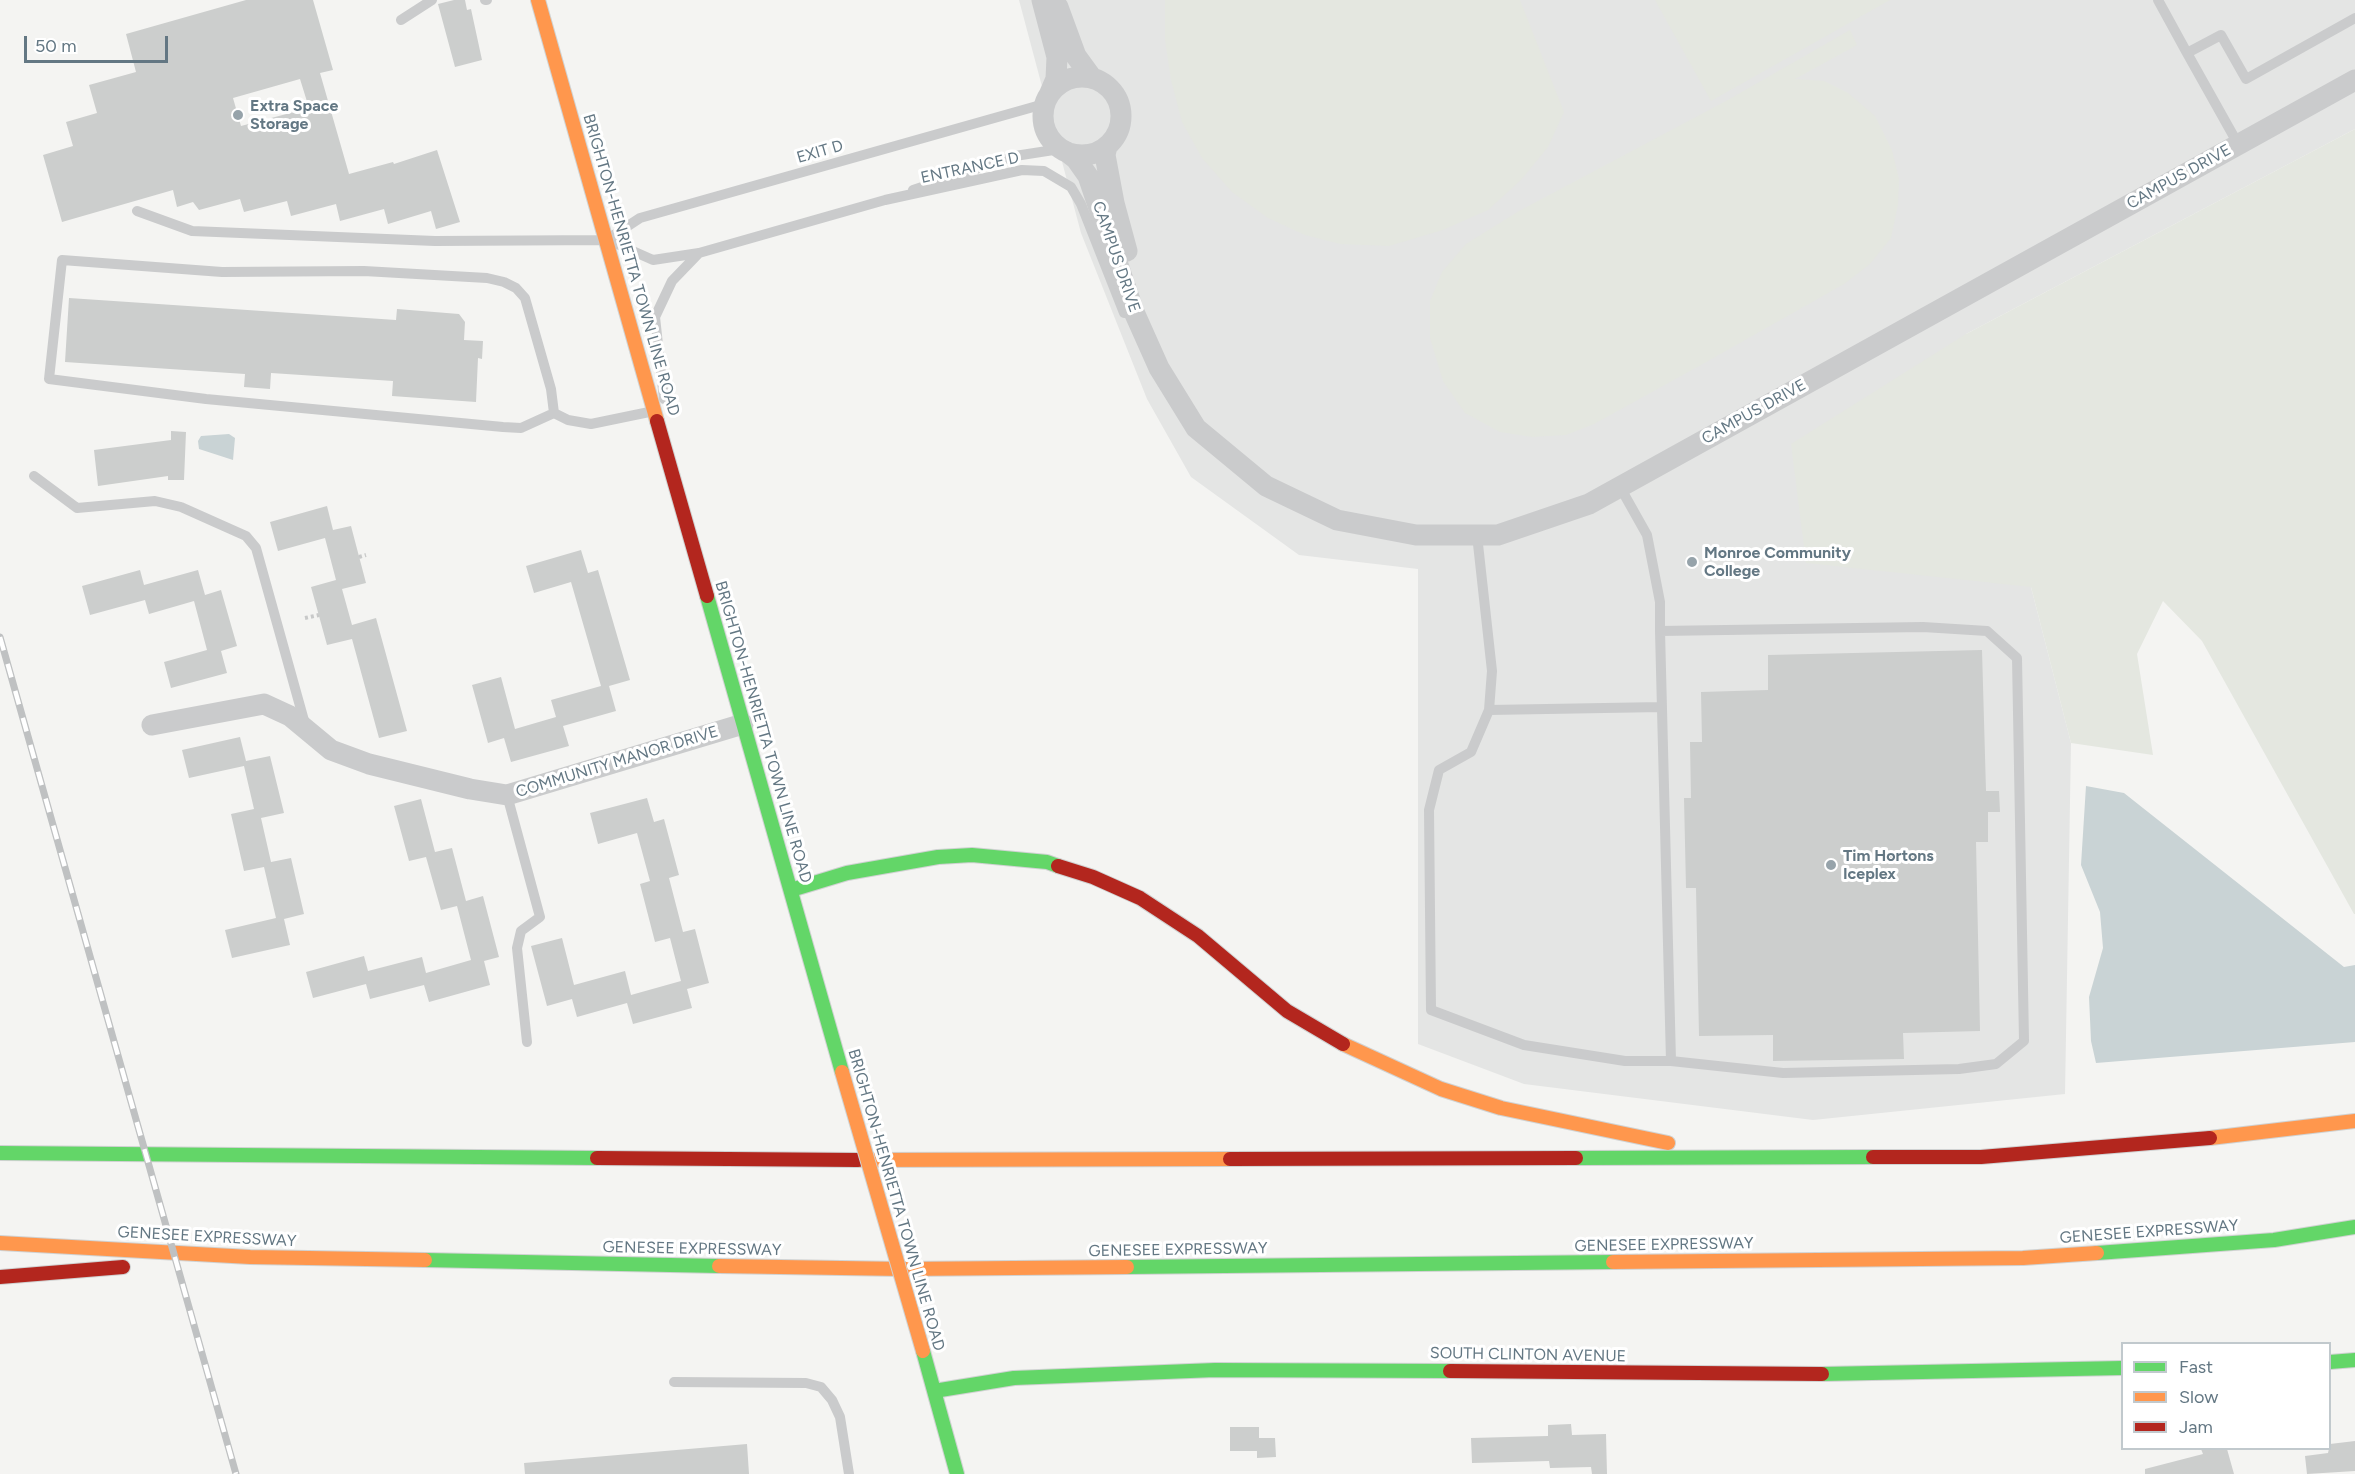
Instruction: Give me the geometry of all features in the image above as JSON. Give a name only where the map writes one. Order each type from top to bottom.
[{"type":"main road","name":"BRIGHTON-HENRIETTA TOWN LINE ROAD","points":[[538,0],[660,409],[671,471],[957,1474]]},
{"type":"main road","points":[[791,890],[847,873],[938,857],[972,855],[1047,861],[1140,898],[1198,936],[1287,1011],[1343,1044],[1441,1089],[1501,1108],[1581,1126],[1666,1142],[1774,1156]]},
{"type":"main road","points":[[0,1153],[876,1160],[1981,1157],[2267,1133],[2355,1121]]},
{"type":"main road","points":[[0,1140],[99,1155]]},
{"type":"main road","name":"GENESEE EXPRESSWAY","points":[[0,1243],[250,1257],[902,1269],[2023,1258],[2274,1239],[2355,1227]]},
{"type":"main road","points":[[0,1277],[250,1257]]},
{"type":"main road","points":[[2331,1362],[2355,1360]]},
{"type":"main road","name":"SOUTH CLINTON AVENUE","points":[[934,1391],[1014,1378],[1215,1370],[1871,1374],[2121,1368]]},
{"type":"street","points":[[1042,0],[1057,57],[1056,79],[1047,98],[1045,129],[1063,150],[1084,155],[1096,153],[1107,146],[1115,136],[1120,124],[1121,111],[1117,98],[1109,87],[1092,78],[1076,56],[1056,0]]},
{"type":"street","points":[[1047,98],[1059,83],[1071,78],[1092,78]]},
{"type":"street","name":"CAMPUS DRIVE","points":[[1063,150],[1077,159],[1088,176],[1134,312],[1159,368],[1196,428],[1266,486],[1337,520],[1416,535],[1498,535],[1579,507],[1620,486],[2355,80]]},
{"type":"street","name":"CAMPUS DRIVE","points":[[1107,146],[1105,155],[1114,203],[1159,368]]},
{"type":"street","name":"COMMUNITY MANOR DRIVE","points":[[152,724],[264,704],[290,716],[325,747],[369,764],[470,789],[507,795],[743,724]]},
{"type":"lane","points":[[401,20],[432,0]]},
{"type":"lane","points":[[2158,0],[2238,144]]},
{"type":"lane","points":[[2187,53],[2221,35],[2246,79],[2355,18]]},
{"type":"lane","name":"EXIT D","points":[[608,240],[640,219],[1047,98]]},
{"type":"lane","name":"ENTRANCE D","points":[[885,200],[956,173],[1015,156],[1063,150]]},
{"type":"lane","name":"ENTRANCE D","points":[[608,240],[653,260],[699,253],[885,200],[1022,170],[1044,171],[1071,187],[1081,204],[1129,324],[1159,368]]},
{"type":"lane","points":[[137,211],[192,231],[435,241],[608,240]]},
{"type":"lane","points":[[554,413],[568,420],[591,424],[660,409],[655,317],[672,281],[699,253]]},
{"type":"lane","points":[[62,260],[222,272],[363,271],[487,278],[504,282],[516,288],[525,298],[551,389],[554,413],[521,428],[503,427],[206,399],[49,379],[62,260]]},
{"type":"lane","points":[[34,476],[77,508],[156,501],[180,507],[246,536],[256,548],[308,733]]},
{"type":"lane","points":[[1620,486],[1647,535],[1660,602],[1671,1061]]},
{"type":"lane","points":[[1477,535],[1491,672],[1488,710],[1471,752],[1439,770],[1429,810],[1431,1010],[1524,1045],[1625,1061],[1671,1061],[1783,1073],[1959,1070],[1996,1064],[2024,1041],[2017,658],[1987,631],[1923,627],[1660,631]]},
{"type":"lane","points":[[1488,710],[1662,707]]},
{"type":"lane","points":[[507,795],[540,917],[521,931],[517,948],[527,1042]]},
{"type":"lane","points":[[675,1382],[806,1383],[821,1387],[832,1400],[840,1417],[849,1474]]},
{"type":"path","points":[[359,557],[366,555]]},
{"type":"path","points":[[305,618],[319,615]]},
{"type":"shaded area","name":"Monroe Community College","points":[[1019,0],[2355,0],[2355,129],[1966,334],[2071,743],[2065,1094],[1813,1120],[1524,1084],[1418,1044],[1418,569],[1299,555],[1191,477],[1147,399],[1081,233]]},
{"type":"shaded area","points":[[1165,0],[1520,0],[1564,112],[1548,147],[1521,180],[1488,210],[1443,230],[1389,246],[1340,244],[1305,235],[1268,218],[1232,192],[1202,158],[1182,122],[1171,80],[1165,40]]},
{"type":"shaded area","points":[[1655,0],[1890,0],[1711,101]]},
{"type":"shaded area","points":[[1850,30],[1857,45],[1795,79],[1824,81],[1848,93],[1875,116],[1892,150],[1899,179],[1898,205],[1891,238],[1870,264],[1844,284],[1701,365],[1594,424],[1566,435],[1532,437],[1500,432],[1465,413],[1443,381],[1430,338],[1430,301],[1442,272],[1466,244],[1519,211],[1726,101]]},
{"type":"shaded area","points":[[2355,129],[2354,914],[2202,641],[2163,601],[2137,654],[2153,755],[2071,743],[2031,587],[1806,563],[1791,444],[1966,334]]},
{"type":"shaded area","points":[[229,434],[235,438],[233,460],[199,449],[198,441],[201,436]]},
{"type":"shaded area","points":[[2086,786],[2124,793],[2344,967],[2355,965],[2355,1042],[2096,1063],[2091,1041],[2089,997],[2103,948],[2100,912],[2081,865]]},
{"type":"building","points":[[246,0],[313,0],[333,70],[320,73],[349,174],[393,162],[394,164],[437,150],[460,222],[436,229],[431,211],[388,224],[384,209],[340,221],[336,204],[291,216],[287,201],[244,212],[240,199],[199,210],[193,202],[177,207],[173,190],[62,222],[43,155],[73,146],[66,122],[97,113],[89,85],[136,72],[126,34]],"holes":[[[300,79],[309,108],[241,126],[233,98]]]},
{"type":"building","points":[[465,0],[467,10],[471,9],[482,60],[455,67],[438,4]]},
{"type":"building","points":[[69,298],[396,320],[397,309],[459,314],[465,322],[464,340],[483,341],[482,359],[478,358],[476,402],[392,396],[393,381],[271,373],[270,389],[244,387],[245,374],[65,362]]},
{"type":"building","points":[[171,431],[186,432],[184,480],[168,480],[168,476],[98,486],[94,450],[171,440]]},
{"type":"building","points":[[327,506],[333,530],[351,526],[366,583],[342,589],[352,625],[376,618],[407,731],[379,738],[352,639],[327,645],[311,587],[336,580],[325,538],[278,551],[270,522]]},
{"type":"building","points":[[581,550],[588,573],[598,570],[630,680],[609,686],[616,711],[563,726],[569,746],[511,762],[504,738],[488,743],[472,685],[501,677],[515,729],[556,717],[551,700],[601,686],[571,582],[534,593],[526,566]]},
{"type":"building","points":[[140,570],[144,585],[198,570],[205,595],[221,590],[237,646],[221,651],[227,673],[171,688],[164,662],[207,650],[194,601],[149,614],[145,600],[90,615],[82,586]]},
{"type":"building","name":"Tim Hortons Iceplex","points":[[1982,650],[1986,791],[1999,791],[2000,812],[1988,812],[1988,842],[1976,842],[1980,1031],[1903,1033],[1904,1059],[1773,1061],[1773,1035],[1699,1036],[1696,888],[1686,888],[1684,798],[1691,798],[1690,742],[1702,742],[1701,692],[1768,690],[1768,655]]},
{"type":"building","points":[[240,737],[246,761],[270,756],[284,813],[261,818],[271,862],[291,858],[304,914],[284,919],[290,945],[232,958],[225,930],[276,918],[264,867],[244,871],[231,814],[254,809],[244,766],[189,778],[182,750]]},
{"type":"building","points":[[647,798],[654,822],[664,819],[679,875],[669,878],[683,932],[695,929],[709,983],[687,989],[692,1008],[633,1024],[627,1003],[577,1017],[572,999],[547,1006],[531,946],[562,938],[574,985],[625,971],[631,995],[681,981],[670,938],[655,942],[640,884],[650,881],[637,833],[598,844],[590,813]]},
{"type":"building","points":[[421,799],[435,852],[452,848],[466,901],[483,896],[499,957],[484,961],[490,985],[429,1002],[424,985],[370,999],[366,984],[313,998],[306,972],[364,956],[368,971],[422,957],[426,973],[471,960],[457,906],[441,910],[426,857],[409,861],[394,806]]},
{"type":"building","points":[[1571,1424],[1572,1435],[1606,1434],[1607,1474],[1592,1474],[1591,1467],[1550,1468],[1549,1461],[1472,1463],[1471,1438],[1548,1436],[1548,1425]]},
{"type":"building","points":[[1230,1427],[1259,1427],[1259,1438],[1275,1438],[1276,1457],[1257,1458],[1257,1451],[1230,1451]]},
{"type":"building","points":[[2355,1441],[2355,1471],[2307,1474],[2305,1456],[2328,1453],[2331,1450],[2331,1444]]},
{"type":"building","points":[[747,1444],[749,1474],[525,1474],[524,1463]]},
{"type":"building","points":[[2201,1450],[2227,1450],[2234,1474],[2145,1474],[2145,1469],[2203,1454]]},
{"type":"railway","points":[[0,637],[236,1474]]},
{"type":"traffic: fast","points":[[707,596],[842,1072]]},
{"type":"traffic: fast","points":[[791,890],[847,873],[938,857],[972,855],[1047,862],[1058,866]]},
{"type":"traffic: fast","points":[[0,1153],[597,1158]]},
{"type":"traffic: fast","points":[[1576,1158],[1873,1157]]},
{"type":"traffic: fast","points":[[2097,1253],[2274,1240],[2355,1227]]},
{"type":"traffic: fast","points":[[425,1260],[719,1266]]},
{"type":"traffic: fast","points":[[1127,1267],[1613,1262]]},
{"type":"traffic: fast","points":[[923,1351],[957,1474]]},
{"type":"traffic: fast","points":[[2331,1362],[2355,1360]]},
{"type":"traffic: fast","points":[[1822,1374],[2121,1368]]},
{"type":"traffic: fast","points":[[934,1391],[1014,1378],[1215,1370],[1450,1371]]},
{"type":"traffic: slow","points":[[538,0],[657,421]]},
{"type":"traffic: slow","points":[[1343,1044],[1441,1089],[1501,1108],[1668,1143]]},
{"type":"traffic: slow","points":[[842,1072],[923,1351]]},
{"type":"traffic: slow","points":[[2210,1138],[2355,1121]]},
{"type":"traffic: slow","points":[[858,1160],[1230,1159]]},
{"type":"traffic: slow","points":[[0,1243],[250,1257],[425,1260]]},
{"type":"traffic: slow","points":[[1613,1262],[2023,1258],[2097,1253]]},
{"type":"traffic: slow","points":[[719,1266],[902,1269],[1127,1267]]},
{"type":"traffic: jam","points":[[657,421],[707,596]]},
{"type":"traffic: jam","points":[[1058,866],[1093,877],[1140,898],[1198,936],[1287,1011],[1343,1044]]},
{"type":"traffic: jam","points":[[1873,1157],[1981,1157],[2210,1138]]},
{"type":"traffic: jam","points":[[597,1158],[858,1160]]},
{"type":"traffic: jam","points":[[1230,1159],[1576,1158]]},
{"type":"traffic: jam","points":[[0,1277],[123,1267]]},
{"type":"traffic: jam","points":[[1450,1371],[1822,1374]]},
{"type":"place","name":"Extra Space Storage","points":[[238,115]]},
{"type":"place","name":"Monroe Community College","points":[[1692,562]]},
{"type":"place","name":"Tim Hortons Iceplex","points":[[1831,865]]}]
